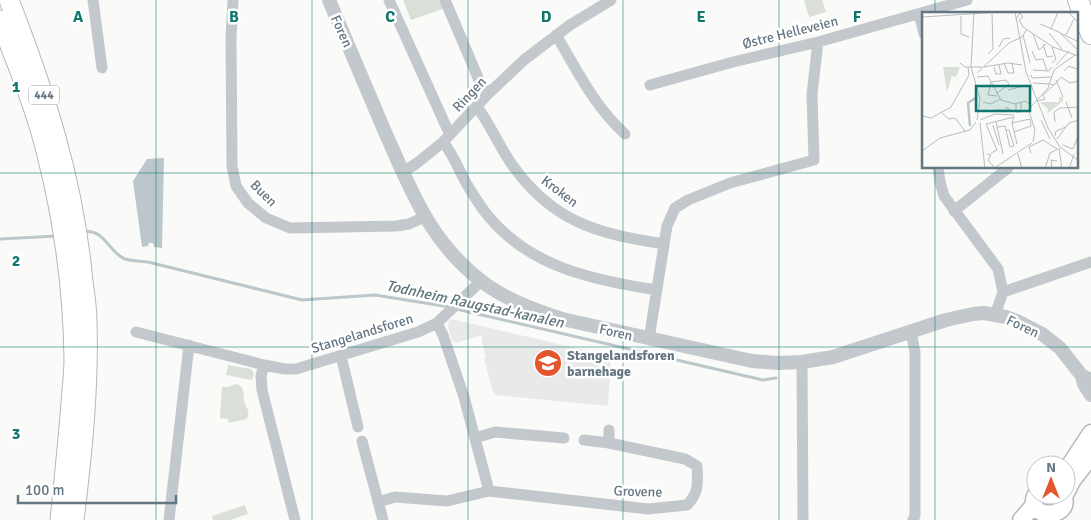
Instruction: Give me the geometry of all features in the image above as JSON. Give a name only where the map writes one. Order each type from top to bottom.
[{"type":"highway","name":"444","points":[[9,0],[50,114],[75,269],[87,321],[87,377],[83,448],[74,520]]},
{"type":"highway","points":[[1078,0],[1091,34]]},
{"type":"highway","name":"444","points":[[0,20],[37,120],[47,154],[64,194]]},
{"type":"highway","name":"444","points":[[60,520],[68,452],[74,360],[72,314],[75,269]]},
{"type":"main road","points":[[1076,456],[1091,433]]},
{"type":"main road","points":[[1021,520],[1055,507],[1091,456]]},
{"type":"street","points":[[92,0],[102,68]]},
{"type":"street","name":"Buen","points":[[233,0],[231,38],[232,166],[236,186],[248,203],[266,218],[290,228],[396,226],[409,224],[424,217]]},
{"type":"street","name":"Foren","points":[[329,0],[424,217],[458,261],[481,281],[506,296],[534,310],[562,319],[752,361],[778,363],[802,362],[834,357],[960,316],[994,315],[1017,321],[1042,334],[1060,348],[1087,378],[1084,384],[1091,395]]},
{"type":"street","points":[[389,0],[464,179],[502,232],[518,245],[541,259],[574,273],[611,283],[657,290]]},
{"type":"street","points":[[444,0],[479,80],[488,94]]},
{"type":"street","name":"Ringen","points":[[403,172],[447,139],[488,94],[524,60],[570,25],[611,0]]},
{"type":"street","name":"Østre Helleveien","points":[[924,12],[945,3],[967,0]]},
{"type":"street","name":"Østre Helleveien","points":[[650,85],[733,62],[818,42],[922,13]]},
{"type":"street","points":[[919,14],[922,26]]},
{"type":"street","points":[[556,35],[600,108],[625,134]]},
{"type":"street","points":[[648,339],[669,218],[675,208],[688,200],[730,183],[814,160],[812,94],[818,42]]},
{"type":"street","name":"Kroken","points":[[477,106],[512,164],[528,186],[550,205],[572,220],[591,228],[616,236],[664,244]]},
{"type":"street","points":[[938,169],[944,196],[998,269],[1003,292],[994,315]]},
{"type":"street","points":[[954,211],[1007,169]]},
{"type":"street","points":[[1003,292],[1091,262]]},
{"type":"street","name":"Stangelandsforen","points":[[136,332],[264,365],[296,369],[418,332],[437,323],[481,281]]},
{"type":"street","points":[[437,323],[464,396],[488,491]]},
{"type":"street","points":[[911,332],[915,352],[916,418],[915,516],[913,520]]},
{"type":"street","points":[[169,520],[189,345]]},
{"type":"street","points":[[341,356],[358,427]]},
{"type":"street","points":[[802,362],[803,520]]},
{"type":"street","points":[[264,365],[261,376],[262,390],[294,518],[282,520]]},
{"type":"street","points":[[609,430],[609,443]]},
{"type":"street","points":[[475,438],[495,432],[564,438]]},
{"type":"street","name":"Grovene","points":[[378,502],[395,497],[447,501],[488,491],[648,509],[688,505],[695,497],[698,486],[697,466],[686,459],[609,443],[584,440]]},
{"type":"street","points":[[362,441],[383,520]]},
{"type":"shaded area","points":[[403,0],[442,0],[446,8],[411,20]]},
{"type":"shaded area","points":[[804,0],[822,0],[826,12],[809,17]]},
{"type":"shaded area","points":[[164,158],[162,248],[154,247],[153,243],[142,247],[133,181],[147,159]]},
{"type":"shaded area","name":"Stangelandsforen barnehage","points":[[451,319],[611,356],[608,406],[495,395],[484,358],[486,357],[482,335],[456,343],[452,340],[448,327],[448,322]]},
{"type":"shaded area","points":[[228,365],[251,369],[254,374],[252,380],[226,375]]},
{"type":"shaded area","points":[[235,384],[243,390],[248,416],[247,419],[229,423],[228,419],[220,418],[222,387],[229,387]]},
{"type":"shaded area","points":[[245,505],[248,514],[230,520],[213,520],[212,516]]},
{"type":"waterway","name":"Todnheim Raugstad-kanalen","points":[[83,232],[90,232],[102,237],[115,252],[125,259],[148,262],[302,300],[375,295],[450,307]]},
{"type":"waterway","name":"Todnheim Raugstad-kanalen","points":[[0,239],[57,236]]},
{"type":"waterway","name":"Todnheim Raugstad-kanalen","points":[[456,309],[763,380],[776,378]]},
{"type":"place","name":"Stangelandsforen barnehage","points":[[548,363]]}]
